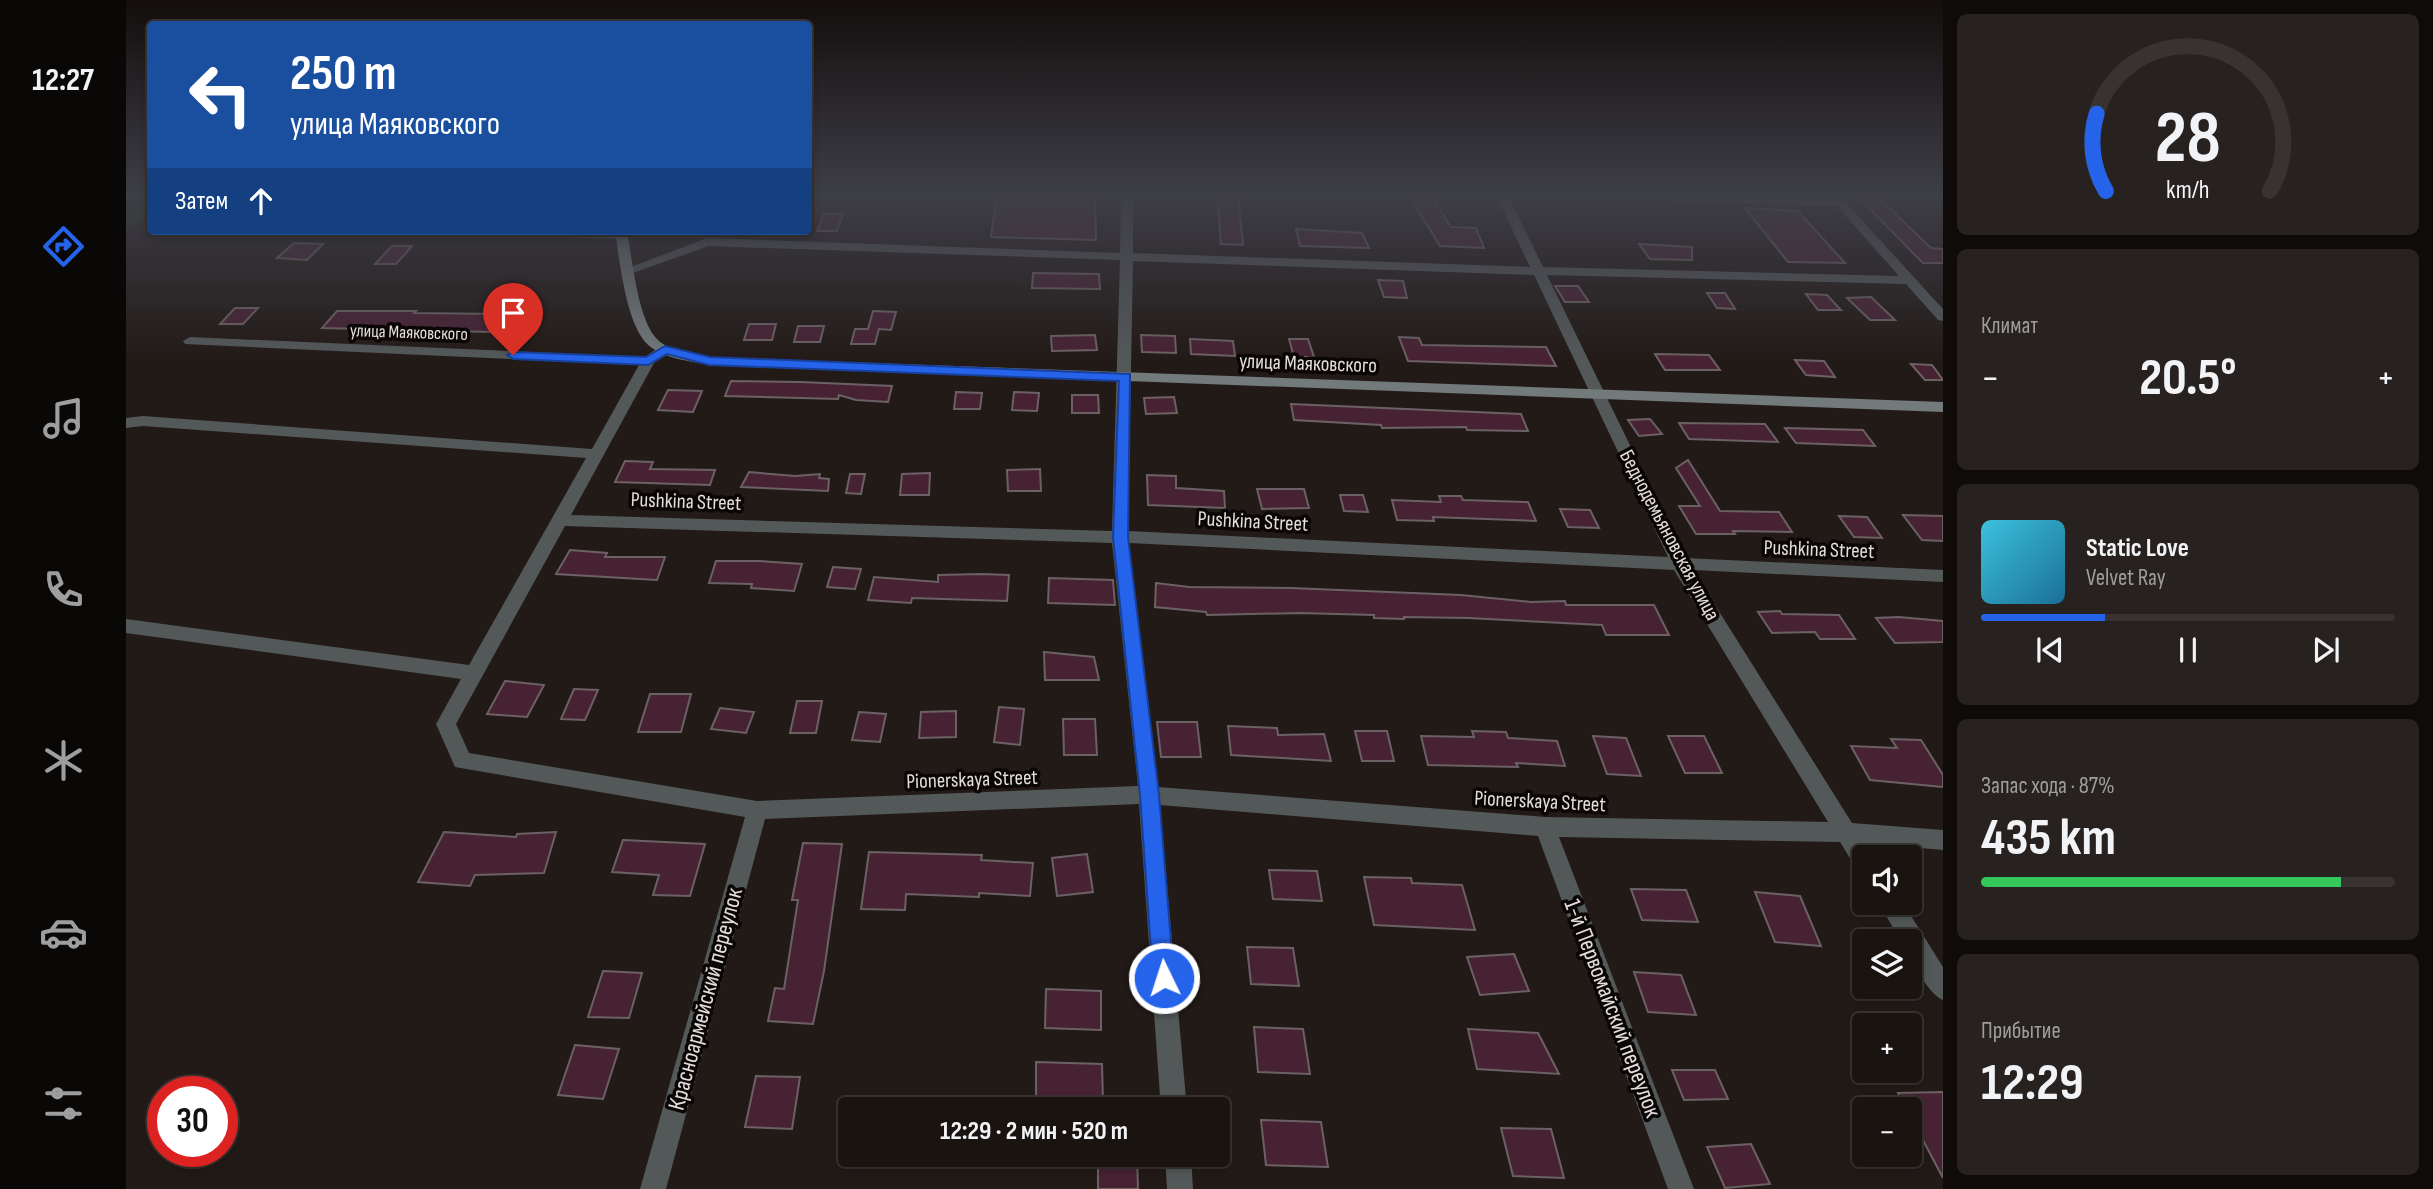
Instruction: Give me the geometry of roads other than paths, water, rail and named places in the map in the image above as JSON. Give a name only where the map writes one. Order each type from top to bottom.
[{"type":"street","points":[[625,250],[639,319],[650,341],[662,355]]},
{"type":"street","points":[[629,270],[683,250]]},
{"type":"street","points":[[962,250],[1538,271],[1908,280]]},
{"type":"street","points":[[1127,250],[1120,537],[1149,795],[1173,1097]]},
{"type":"street","name":"Беднодемьяновская улица","points":[[1528,250],[1681,566],[1854,845]]},
{"type":"street","points":[[1882,250],[1943,317]]},
{"type":"street","name":"улица Маяковского","points":[[190,341],[662,355],[709,361],[1943,407]]},
{"type":"street","name":"Pionerskaya Street","points":[[662,355],[597,454],[446,724],[462,761],[757,810],[1149,795],[1545,827],[1845,832],[1943,840]]},
{"type":"street","points":[[126,423],[143,421],[597,454]]},
{"type":"street","name":"Pushkina Street","points":[[561,520],[1120,537],[1681,566],[1943,576]]},
{"type":"street","points":[[126,626],[475,673]]},
{"type":"street","name":"Красноармейский переулок","points":[[653,1189],[757,810]]},
{"type":"street","name":"1-й Первомайский переулок","points":[[1545,827],[1681,1189]]},
{"type":"street","points":[[1897,915],[1943,988]]},
{"type":"street","points":[[1179,1167],[1180,1189]]}]
